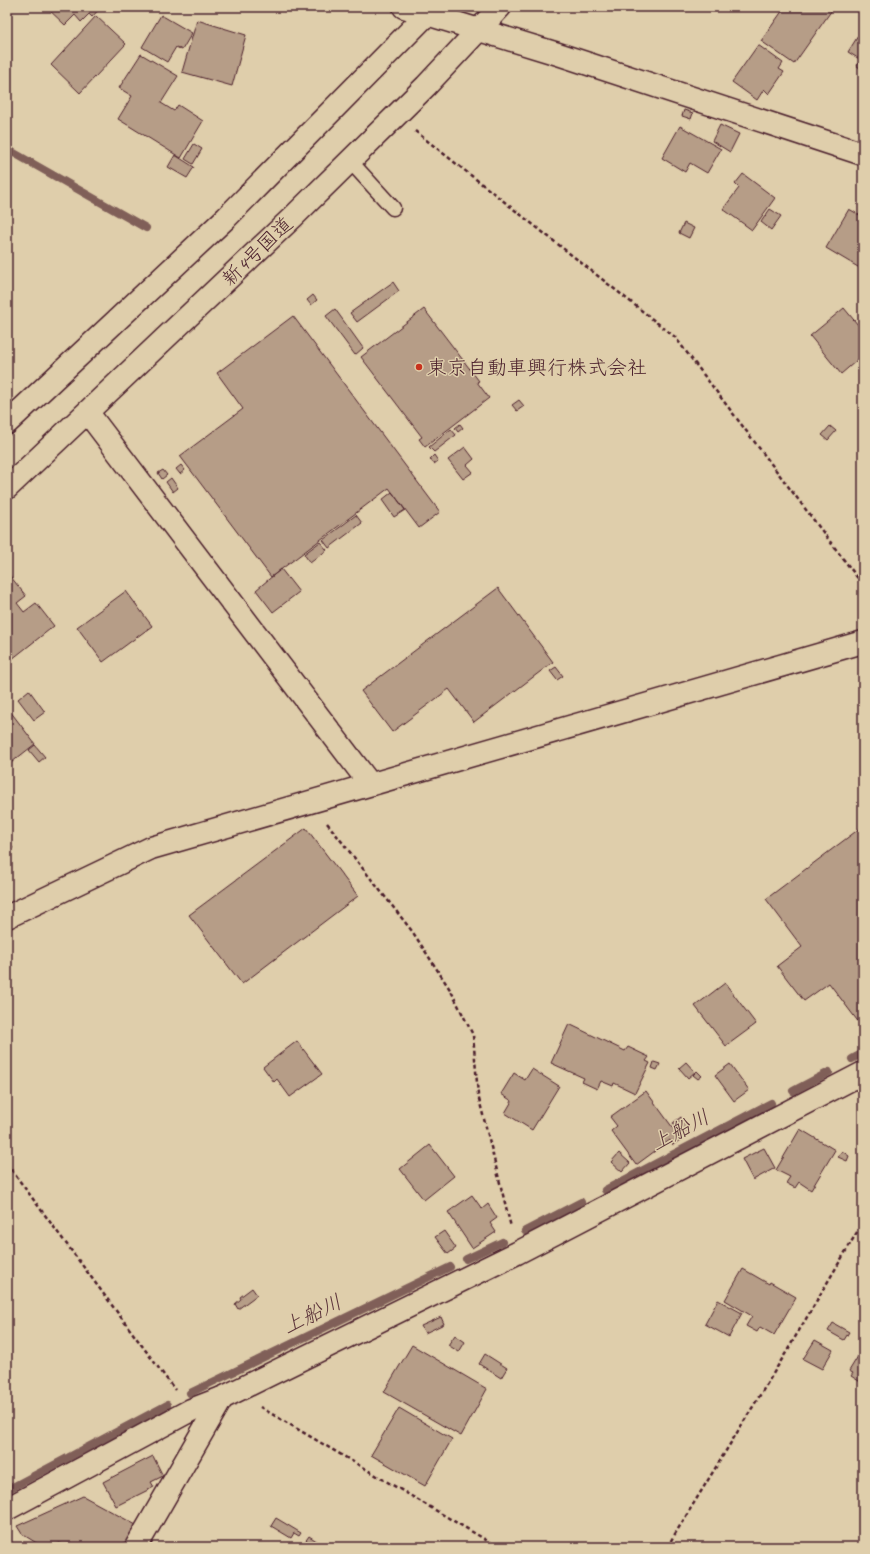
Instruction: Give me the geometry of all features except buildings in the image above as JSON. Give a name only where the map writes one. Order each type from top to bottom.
[{"type":"main road","points":[[404,7],[430,11],[478,30],[573,59],[863,154]]},
{"type":"main road","name":"新4号国道","points":[[7,488],[350,161],[500,7]]},
{"type":"main road","points":[[7,422],[226,218],[430,11]]},
{"type":"main road","points":[[88,412],[370,784]]},
{"type":"main road","points":[[7,917],[151,848],[863,642]]},
{"type":"main road","points":[[7,1509],[191,1410],[227,1394],[517,1253],[863,1074]]},
{"type":"main road","points":[[136,1547],[227,1394]]},
{"type":"lane","points":[[350,161],[393,208]]},
{"type":"path","points":[[396,115],[421,137],[675,337],[863,585]]},
{"type":"path","points":[[310,802],[412,931],[451,991],[464,1016],[473,1036],[478,1095],[510,1222]]},
{"type":"path","points":[[7,1164],[176,1391]]},
{"type":"path","points":[[667,1547],[787,1351],[863,1222]]},
{"type":"path","points":[[227,1394],[498,1547]]},
{"type":"waterway","points":[[7,149],[146,228]]},
{"type":"waterway","name":"上船川","points":[[852,1059],[863,1053]]},
{"type":"waterway","name":"上船川","points":[[793,1091],[829,1072]]},
{"type":"waterway","name":"上船川","points":[[605,1190],[771,1103]]},
{"type":"waterway","name":"上船川","points":[[525,1231],[581,1202]]},
{"type":"waterway","name":"上船川","points":[[466,1259],[502,1242]]},
{"type":"waterway","name":"上船川","points":[[190,1393],[450,1267]]},
{"type":"waterway","name":"上船川","points":[[7,1490],[167,1405]]},
{"type":"place","name":"東京自動車興行株式会社","points":[[419,367]]}]
